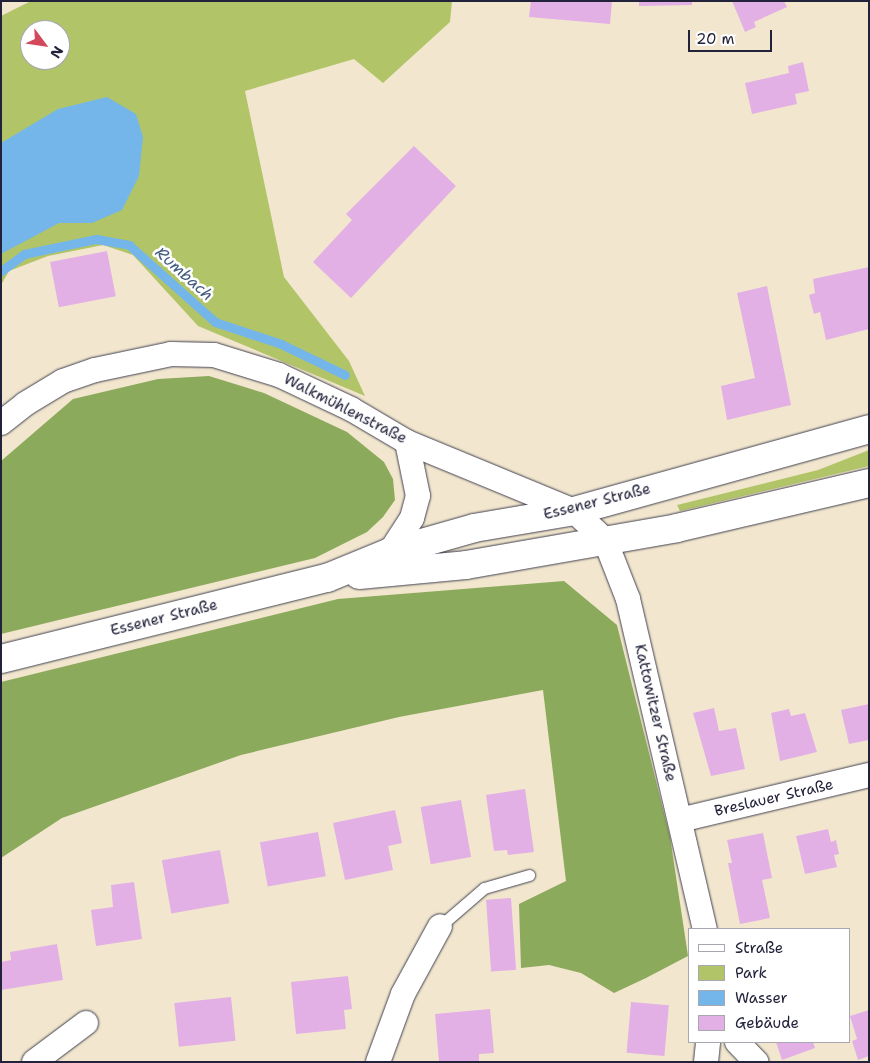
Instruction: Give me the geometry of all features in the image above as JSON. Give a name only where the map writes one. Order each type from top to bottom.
[{"type":"main road","name":"Essener Straße","points":[[1,659],[327,578],[390,552],[474,528],[574,511],[869,429]]},
{"type":"main road","name":"Essener Straße","points":[[327,578],[466,565],[677,528],[869,483]]},
{"type":"street","name":"Walkmühlenstraße","points":[[1,423],[25,404],[63,382],[95,370],[171,354],[214,355],[278,375],[350,408],[407,442],[574,511]]},
{"type":"street","points":[[390,552],[412,518],[418,496],[407,442]]},
{"type":"street","name":"Kattowitzer Straße","points":[[574,511],[605,540],[633,615],[705,928]]},
{"type":"street","name":"Breslauer Straße","points":[[680,820],[869,775]]},
{"type":"street","points":[[378,1062],[403,994],[440,926]]},
{"type":"street","points":[[34,1062],[86,1023]]},
{"type":"street","points":[[706,1062],[708,1043]]},
{"type":"street","points":[[738,1043],[756,1062]]},
{"type":"lane","points":[[440,926],[484,888],[529,875]]},
{"type":"green space","points":[[31,1],[452,1],[450,22],[383,83],[354,59],[245,91],[284,277],[349,361],[365,396],[198,326],[133,255],[103,245],[48,256],[9,271],[1,285],[1,16]]},
{"type":"green space","points":[[209,376],[264,393],[347,432],[384,462],[393,479],[395,500],[383,517],[367,532],[315,558],[1,634],[1,461],[73,399],[158,379]]},
{"type":"green space","points":[[869,450],[869,466],[680,511],[677,505],[818,470]]},
{"type":"green space","points":[[564,581],[617,625],[670,837],[688,956],[646,978],[614,993],[581,973],[549,965],[521,968],[519,904],[566,881],[543,690],[399,717],[241,755],[62,818],[1,858],[1,682],[338,599]]},
{"type":"water","points":[[107,97],[136,114],[143,137],[139,176],[122,210],[92,223],[59,223],[1,254],[1,143],[58,109]]},
{"type":"building","points":[[531,1],[612,1],[610,24],[529,17]]},
{"type":"building","points":[[639,1],[692,1],[692,5],[639,6]]},
{"type":"building","points":[[732,1],[784,1],[787,7],[754,22],[756,27],[745,32]]},
{"type":"building","points":[[803,62],[809,91],[795,94],[797,104],[752,114],[745,83],[789,73],[788,66]]},
{"type":"building","points":[[414,146],[456,186],[351,298],[313,262],[352,220],[346,214]]},
{"type":"building","points":[[107,251],[116,296],[59,307],[50,262]]},
{"type":"building","points":[[869,267],[869,329],[826,340],[820,312],[814,314],[809,295],[815,293],[813,279]]},
{"type":"building","points":[[767,286],[791,405],[727,420],[721,386],[755,378],[737,293]]},
{"type":"building","points":[[869,704],[869,740],[849,744],[841,710]]},
{"type":"building","points":[[714,708],[719,731],[736,728],[745,769],[711,776],[693,713]]},
{"type":"building","points":[[789,709],[791,716],[805,713],[817,752],[780,761],[771,713]]},
{"type":"building","points":[[525,789],[534,852],[508,855],[507,850],[494,851],[486,795]]},
{"type":"building","points":[[461,800],[471,857],[431,864],[421,807]]},
{"type":"building","points":[[395,810],[402,843],[388,846],[393,870],[345,880],[333,823]]},
{"type":"building","points":[[828,829],[831,842],[836,840],[839,854],[834,855],[837,867],[805,874],[796,836]]},
{"type":"building","points":[[318,832],[326,876],[268,887],[260,842]]},
{"type":"building","points":[[763,833],[772,878],[762,880],[770,918],[740,924],[728,863],[732,863],[727,840]]},
{"type":"building","points":[[220,850],[229,903],[171,913],[162,860]]},
{"type":"building","points":[[134,882],[142,939],[96,946],[91,910],[113,907],[111,885]]},
{"type":"building","points":[[511,898],[516,970],[491,972],[486,900]]},
{"type":"building","points":[[57,944],[63,980],[1,990],[1,962],[11,960],[10,952]]},
{"type":"building","points":[[348,976],[352,1009],[344,1010],[346,1029],[296,1034],[291,982]]},
{"type":"building","points":[[231,997],[236,1041],[179,1047],[174,1003]]},
{"type":"building","points":[[631,1002],[669,1005],[664,1056],[627,1053]]},
{"type":"building","points":[[490,1009],[494,1053],[479,1054],[479,1062],[439,1062],[435,1014]]},
{"type":"building","points":[[869,1010],[869,1056],[858,1060],[852,1041],[857,1039],[850,1016]]},
{"type":"building","points":[[776,1043],[813,1043],[815,1048],[782,1060]]},
{"type":"waterway","name":"Rumbach","points":[[1,271],[24,254],[96,239],[129,245],[215,322],[281,344],[345,375]]}]
